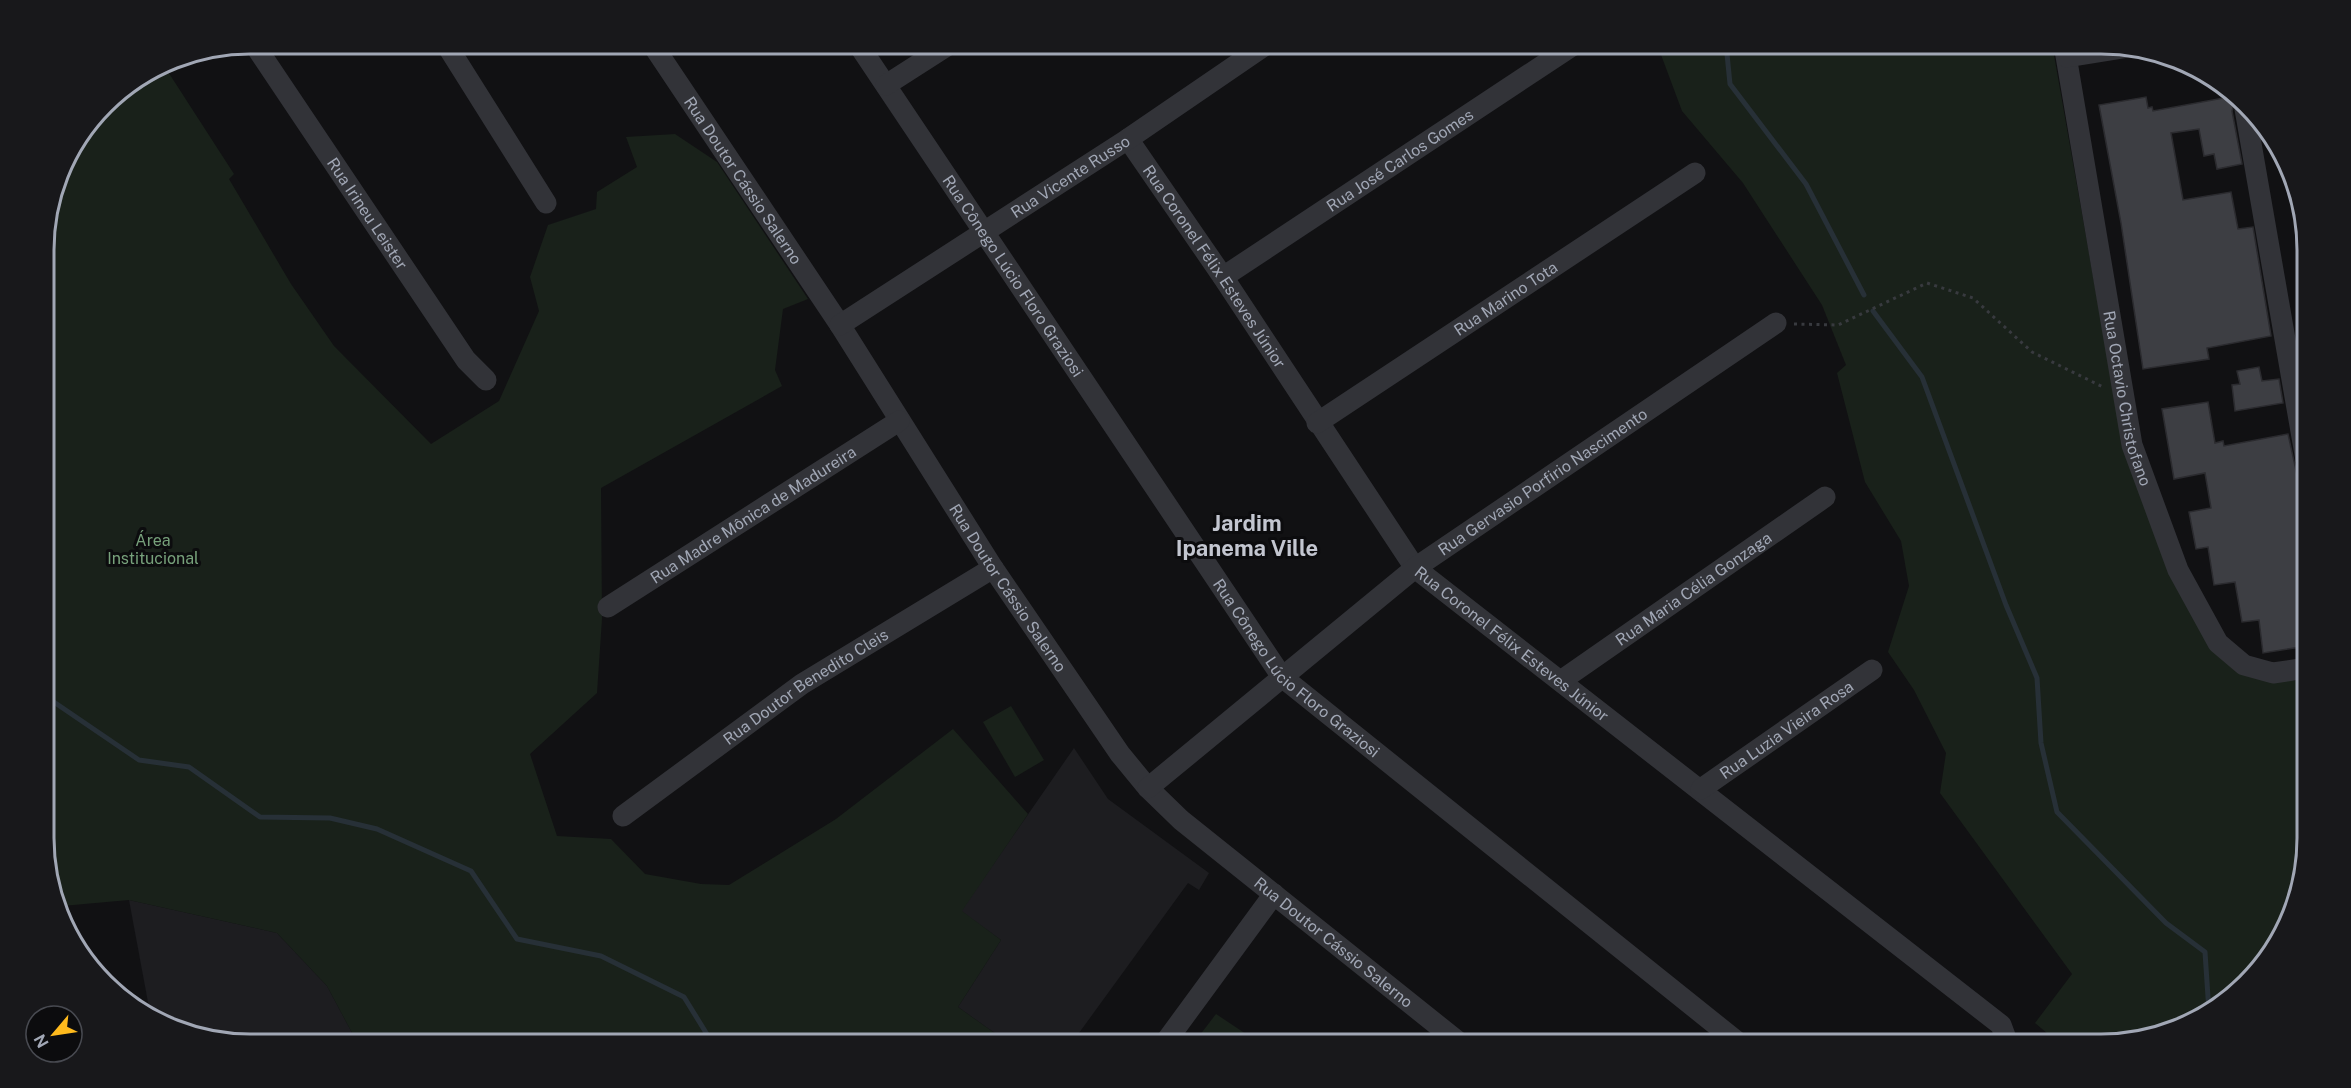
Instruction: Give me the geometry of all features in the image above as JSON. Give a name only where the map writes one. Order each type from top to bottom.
[{"type":"street","name":"Rua Irineu Leister","points":[[261,54],[466,360],[486,380]]},
{"type":"street","points":[[452,54],[546,203]]},
{"type":"street","name":"Rua Doutor Cássio Salerno","points":[[659,54],[840,325],[993,568],[1120,754],[1148,788],[1181,820],[1449,1034]]},
{"type":"street","name":"Rua Cônego Lúcio Floro Graziosi","points":[[865,54],[1282,677],[1728,1034]]},
{"type":"street","points":[[886,85],[934,54]]},
{"type":"street","name":"Rua Vicente Russo","points":[[840,325],[1128,139],[1252,54]]},
{"type":"street","name":"Rua José Carlos Gomes","points":[[1223,277],[1560,54]]},
{"type":"street","name":"Rua Octavio Christofano","points":[[2067,54],[2132,445],[2178,570],[2218,643],[2244,665],[2273,673],[2297,669]]},
{"type":"street","points":[[2246,118],[2297,409]]},
{"type":"street","name":"Rua Coronel Félix Esteves Júnior","points":[[1128,139],[1223,277],[1317,423],[1415,568],[1562,680],[2001,1025],[2004,1034]]},
{"type":"street","name":"Rua Marino Tota","points":[[1317,423],[1695,173]]},
{"type":"street","name":"Rua Gervasio Porfirio Nascimento","points":[[1148,788],[1415,568],[1776,324]]},
{"type":"street","name":"Rua Madre Mônica de Madureira","points":[[608,606],[899,422]]},
{"type":"street","name":"Rua Maria Célia Gonzaga","points":[[1562,680],[1825,497]]},
{"type":"street","name":"Rua Doutor Benedito Cleis","points":[[623,816],[802,684],[993,568]]},
{"type":"street","name":"Rua Luzia Vieira Rosa","points":[[1701,789],[1872,670]]},
{"type":"street","points":[[1171,1034],[1274,894]]},
{"type":"path","points":[[1776,324],[1838,325],[1927,283],[1973,298],[2032,352],[2124,397]]},
{"type":"shaded area","points":[[1074,748],[1108,799],[1209,873],[1199,890],[1188,883],[1078,1034],[996,1034],[958,1007],[1001,940],[961,911]]},
{"type":"shaded area","points":[[129,900],[277,933],[327,986],[353,1034],[224,1032],[175,1019],[149,1006]]},
{"type":"green space","points":[[1661,54],[2054,54],[2124,451],[2247,676],[2297,681],[2297,838],[2295,864],[2287,901],[2271,936],[2240,977],[2210,1001],[2188,1014],[2164,1024],[2114,1034],[2048,1034],[2035,1023],[2072,974],[1940,793],[1946,753],[1914,690],[1888,652],[1909,586],[1901,541],[1865,482],[1837,373],[1846,365],[1822,305],[1743,183],[1682,111]]},
{"type":"green space","name":"Área Institucional","points":[[168,72],[234,174],[229,179],[291,284],[334,346],[431,444],[499,401],[539,311],[530,277],[548,225],[596,209],[597,192],[637,167],[626,137],[675,134],[717,162],[808,299],[783,309],[775,370],[782,386],[601,488],[602,619],[597,693],[530,754],[557,836],[611,839],[645,874],[701,884],[729,885],[836,819],[953,729],[1028,814],[962,911],[1001,940],[958,1007],[996,1034],[353,1034],[327,986],[277,933],[129,900],[67,906],[56,864],[54,838],[54,237],[61,199],[69,175],[87,141],[111,111],[141,87]]},
{"type":"green space","points":[[1011,706],[1044,760],[1015,777],[983,722]]},
{"type":"green space","points":[[1216,1014],[1246,1034],[1201,1034]]},
{"type":"building","points":[[2146,97],[2148,108],[2152,107],[2153,111],[2224,98],[2234,106],[2232,111],[2242,164],[2217,169],[2214,154],[2204,156],[2199,129],[2171,133],[2183,200],[2231,192],[2238,229],[2253,227],[2271,336],[2207,348],[2209,359],[2143,369],[2121,223],[2099,105]]},
{"type":"building","points":[[2259,367],[2262,381],[2279,379],[2283,403],[2235,411],[2232,385],[2240,384],[2237,371]]},
{"type":"building","points":[[2208,402],[2215,443],[2223,441],[2224,446],[2288,434],[2297,475],[2297,648],[2263,653],[2259,620],[2242,622],[2235,582],[2214,585],[2208,547],[2196,549],[2189,512],[2211,508],[2205,473],[2174,479],[2162,409]]},
{"type":"waterway","points":[[1727,54],[1730,84],[1806,184],[1864,295]]},
{"type":"waterway","points":[[1873,311],[1922,377],[2006,605],[2037,678],[2041,743],[2057,812],[2166,923],[2205,952],[2208,1002]]},
{"type":"waterway","points":[[54,702],[139,760],[189,767],[260,817],[330,818],[377,829],[471,871],[517,939],[601,956],[684,997],[707,1034]]},
{"type":"district","name":"Jardim Ipanema Ville","points":[[1247,536]]}]
